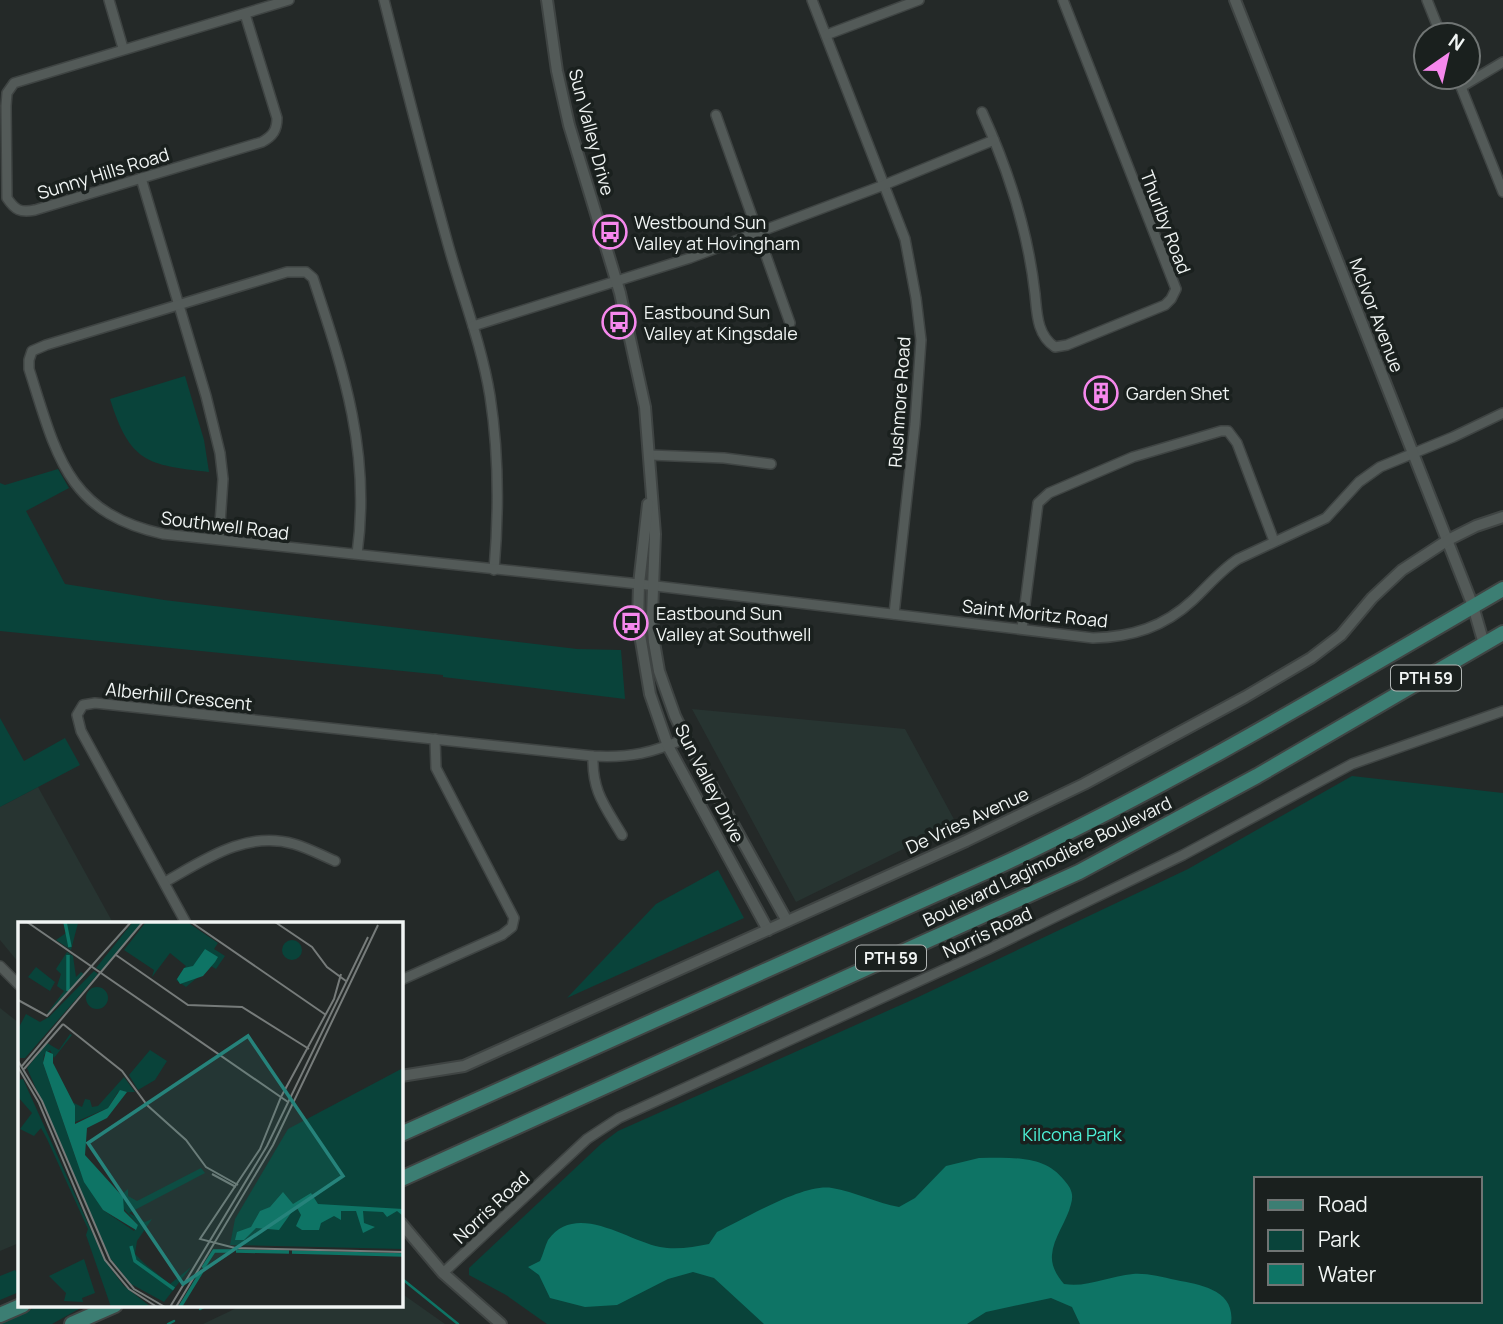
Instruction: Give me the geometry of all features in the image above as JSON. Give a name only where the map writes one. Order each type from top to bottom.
[{"type":"main road","name":"Boulevard Lagimodière Boulevard","points":[[402,1134],[1060,838],[1193,768],[1503,589]]},
{"type":"main road","name":"Boulevard Lagimodière Boulevard","points":[[402,1179],[1079,872],[1257,776],[1503,633]]},
{"type":"main road","points":[[0,1315],[21,1306]]},
{"type":"main road","points":[[72,1324],[113,1306]]},
{"type":"street","points":[[109,0],[122,48]]},
{"type":"street","name":"Sunny Hills Road","points":[[245,14],[277,118],[277,128],[271,137],[262,142],[23,212],[15,209],[7,198],[7,93],[14,83],[122,48],[289,0]]},
{"type":"street","points":[[384,0],[489,394],[497,454],[498,514],[494,570]]},
{"type":"street","name":"Sun Valley Drive","points":[[547,0],[557,71],[569,125],[632,338],[643,393],[655,534],[654,642],[659,671],[686,738],[788,921]]},
{"type":"street","name":"Rushmore Road","points":[[812,0],[905,239],[921,340],[915,424],[894,614]]},
{"type":"street","points":[[826,35],[919,0]]},
{"type":"street","name":"Thurlby Road","points":[[982,112],[1026,237],[1038,322],[1044,340],[1055,346],[1067,345],[1165,305],[1176,289],[1063,0]]},
{"type":"street","name":"McIvor Avenue","points":[[1235,0],[1474,606],[1484,644]]},
{"type":"street","points":[[1427,0],[1435,21]]},
{"type":"street","points":[[1482,72],[1503,62]]},
{"type":"street","points":[[1463,91],[1503,192]]},
{"type":"street","points":[[716,115],[790,323]]},
{"type":"street","points":[[473,326],[691,258],[994,140]]},
{"type":"street","points":[[141,178],[220,453],[223,479],[219,539]]},
{"type":"street","name":"Southwell Road","points":[[357,554],[361,499],[359,449],[352,406],[313,278],[306,272],[287,272],[32,351],[29,369],[57,453],[69,477],[88,498],[122,522],[139,529],[291,549],[639,584]]},
{"type":"street","name":"Saint Moritz Road","points":[[639,584],[1093,638],[1135,634],[1177,614],[1227,566],[1326,518],[1359,482],[1380,467],[1503,413]]},
{"type":"street","points":[[1022,628],[1038,503],[1049,493],[1133,457],[1228,431],[1237,443],[1274,541]]},
{"type":"street","points":[[650,455],[724,458],[771,464]]},
{"type":"street","name":"Sun Valley Drive","points":[[651,477],[639,584],[638,623],[650,694],[668,746],[768,930]]},
{"type":"street","name":"De Vries Avenue","points":[[402,1076],[464,1066],[966,841],[1084,785],[1311,658],[1341,635],[1372,598],[1402,570],[1447,540],[1503,517]]},
{"type":"street","name":"Alberhill Crescent","points":[[185,922],[81,731],[77,715],[83,705],[95,703],[625,758],[686,738]]},
{"type":"street","name":"Norris Road","points":[[443,1273],[587,1139],[619,1118],[987,950],[1158,867],[1352,764],[1503,711]]},
{"type":"street","points":[[402,980],[502,935],[512,926],[514,918],[436,768],[435,739]]},
{"type":"street","points":[[593,756],[592,777],[595,788],[622,835]]},
{"type":"street","points":[[165,882],[225,849],[265,841],[292,843],[335,861]]},
{"type":"street","points":[[0,966],[18,984]]},
{"type":"street","points":[[402,1224],[443,1273],[501,1324]]},
{"type":"shaded area","points":[[692,709],[905,729],[956,823],[796,902]]},
{"type":"shaded area","points":[[38,787],[112,922],[18,922],[18,962],[0,940],[0,807]]},
{"type":"shaded area","points":[[0,1008],[18,1022],[18,1243],[0,1251]]},
{"type":"shaded area","points":[[402,1294],[445,1324],[203,1324],[241,1306],[402,1306]]},
{"type":"green space","points":[[185,376],[204,440],[209,472],[170,466],[143,457],[125,436],[110,399]]},
{"type":"green space","points":[[58,469],[69,488],[26,511],[65,584],[164,600],[577,649],[621,650],[625,699],[443,675],[0,631],[0,483],[5,485]]},
{"type":"green space","points":[[0,718],[24,761],[65,738],[80,765],[0,807]]},
{"type":"green space","name":"Kilcona Park","points":[[1352,776],[1503,793],[1503,1324],[547,1324],[506,1295],[469,1275],[469,1268],[618,1131],[914,999],[1188,869]]},
{"type":"green space","points":[[718,870],[744,918],[567,998],[656,904]]},
{"type":"green space","points":[[15,1270],[18,1274],[18,1292],[0,1300],[0,1276]]},
{"type":"green space","points":[[38,1306],[84,1306],[52,1324],[0,1324]]},
{"type":"water","points":[[979,1158],[1014,1158],[1036,1162],[1056,1172],[1068,1186],[1072,1194],[1071,1204],[1052,1255],[1055,1271],[1064,1284],[1090,1283],[1138,1274],[1196,1284],[1222,1296],[1228,1303],[1231,1324],[1080,1324],[1072,1307],[1051,1298],[986,1312],[967,1324],[764,1324],[714,1278],[693,1272],[668,1279],[617,1305],[585,1307],[550,1298],[539,1275],[528,1267],[540,1261],[548,1240],[559,1229],[573,1224],[602,1226],[660,1247],[697,1246],[709,1244],[717,1232],[774,1203],[820,1188],[841,1190],[899,1207],[915,1198],[946,1166]]},
{"type":"waterway","points":[[402,1279],[458,1324]]},
{"type":"waterway","points":[[200,1309],[206,1306]]},
{"type":"waterway","points":[[168,1324],[174,1321]]},
{"type":"place","name":"Westbound Sun Valley at Hovingham","points":[[610,232]]},
{"type":"place","name":"Eastbound Sun Valley at Kingsdale","points":[[619,322]]},
{"type":"place","name":"Garden Shet","points":[[1101,393]]},
{"type":"place","name":"Eastbound Sun Valley at Southwell","points":[[631,623]]}]
